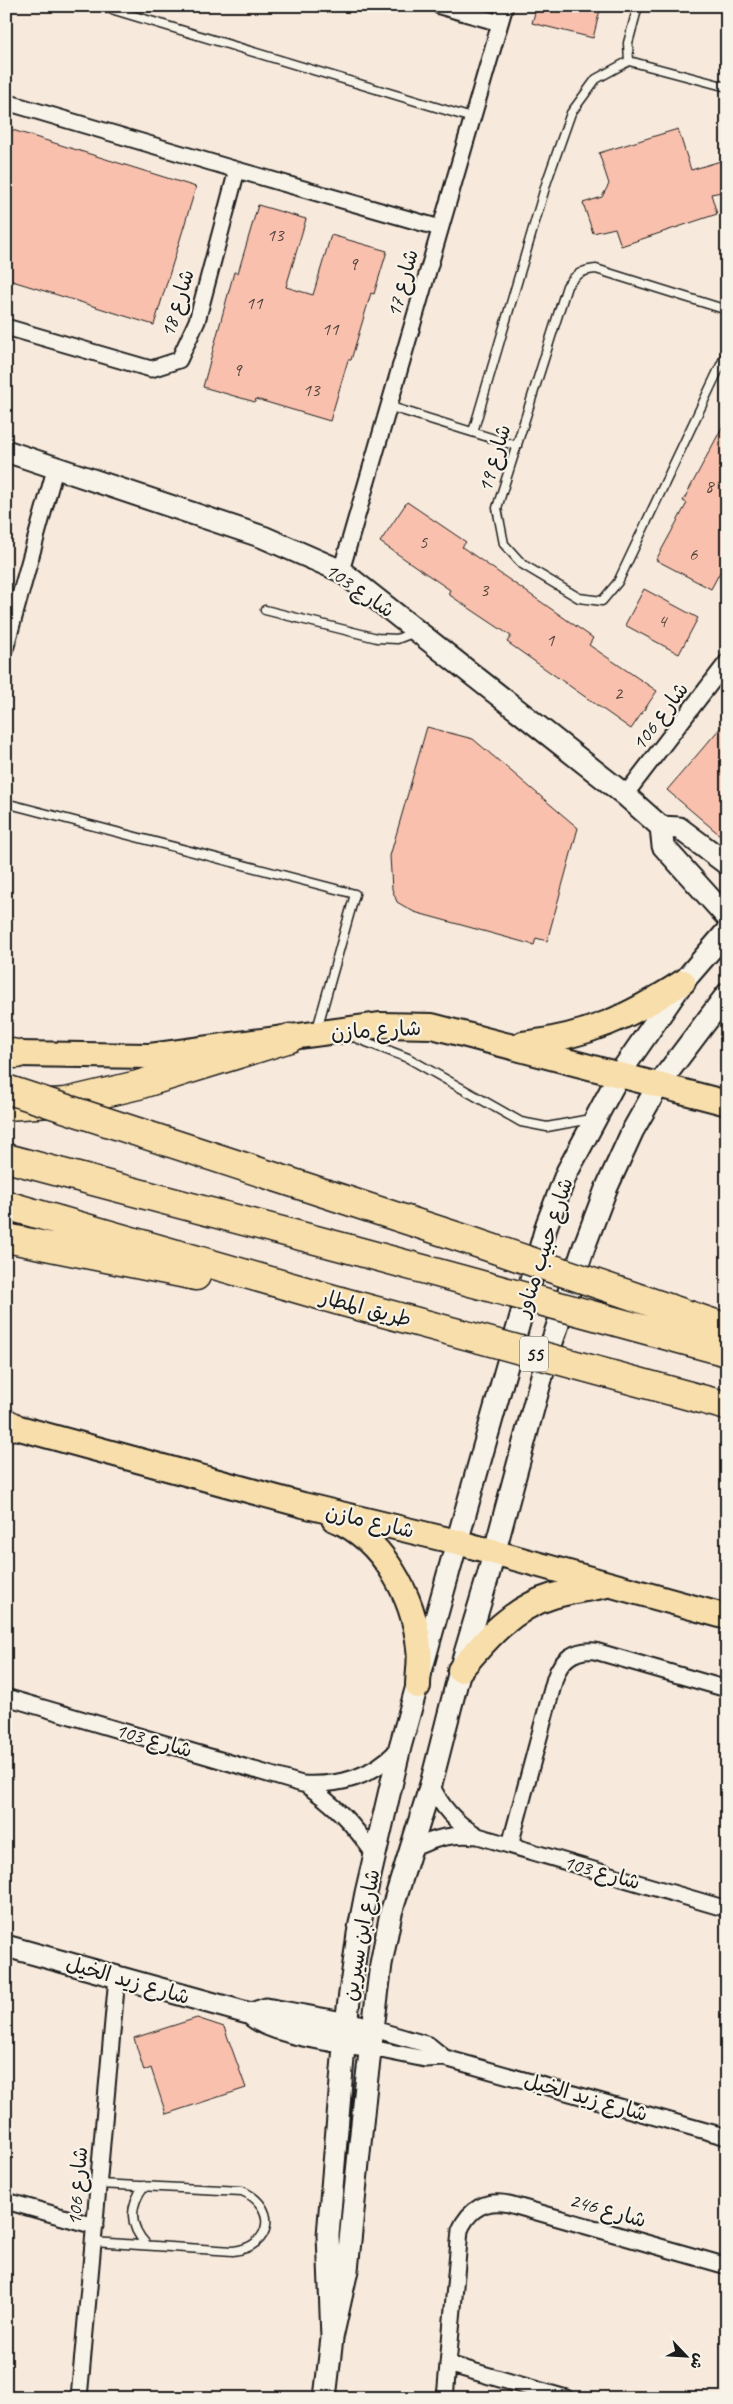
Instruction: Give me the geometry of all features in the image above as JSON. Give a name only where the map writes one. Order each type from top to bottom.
[{"type":"highway","points":[[6,1106],[66,1102],[138,1085],[314,1034]]},
{"type":"highway","points":[[6,1089],[461,1238],[727,1328]]},
{"type":"highway","points":[[6,1158],[727,1352]]},
{"type":"highway","name":"طريق المطار","points":[[6,1206],[338,1300],[727,1406]]},
{"type":"highway","points":[[6,1238],[142,1266],[338,1300]]},
{"type":"main road","points":[[508,1046],[555,1040],[600,1028],[643,1008],[683,982]]},
{"type":"main road","name":"شارع مازن","points":[[10,1052],[150,1056],[381,1025],[432,1026],[727,1102]]},
{"type":"main road","name":"شارع مازن","points":[[8,1425],[303,1505],[457,1542],[727,1616]]},
{"type":"main road","points":[[303,1505],[343,1522],[377,1550],[399,1579],[413,1613],[420,1649],[418,1686]]},
{"type":"main road","points":[[460,1670],[503,1622],[529,1604],[554,1595],[610,1584]]},
{"type":"street","points":[[440,6],[500,23]]},
{"type":"street","name":"شارع 17","points":[[341,571],[505,6]]},
{"type":"street","points":[[6,102],[440,228]]},
{"type":"street","name":"شارع 18","points":[[6,327],[150,369],[179,360],[197,321],[237,170]]},
{"type":"street","name":"شارع 103","points":[[6,451],[56,466],[263,537],[341,571],[625,795],[661,827],[679,828],[727,864]]},
{"type":"street","points":[[6,646],[56,466]]},
{"type":"street","name":"شارع 106","points":[[625,795],[727,662]]},
{"type":"street","points":[[661,827],[663,846],[727,917]]},
{"type":"street","name":"شارع حبيب مناور","points":[[457,1542],[547,1224],[567,1172],[594,1118],[620,1073],[683,982],[727,931]]},
{"type":"street","name":"شارع حبيب مناور","points":[[493,1552],[548,1358],[584,1247],[606,1189],[633,1130],[659,1084],[727,994]]},
{"type":"street","name":"شارع ابن سيرين","points":[[332,2338],[328,2276],[328,2235],[346,2033],[358,1934],[374,1854],[400,1748],[457,1542]]},
{"type":"street","name":"شارع ابن سيرين","points":[[325,2398],[332,2338],[347,2270],[381,1964],[391,1913],[431,1784],[493,1552]]},
{"type":"street","points":[[510,1845],[554,1678],[558,1669],[571,1655],[579,1652],[595,1651],[727,1689]]},
{"type":"street","name":"شارع 103","points":[[6,1697],[302,1784],[323,1796],[342,1812],[374,1854]]},
{"type":"street","name":"شارع 103","points":[[302,1784],[323,1785],[357,1778],[388,1760],[400,1748]]},
{"type":"street","name":"شارع 103","points":[[431,1784],[436,1796],[451,1816],[478,1836]]},
{"type":"street","name":"شارع 103","points":[[410,1850],[423,1842],[451,1835],[478,1836],[727,1909]]},
{"type":"street","name":"شارع زيد الخيل","points":[[6,1946],[251,2014],[256,2020],[270,2026],[346,2033],[373,2039],[425,2059],[445,2058],[727,2137]]},
{"type":"street","name":"شارع 106","points":[[79,2398],[117,1978]]},
{"type":"street","points":[[6,2200],[95,2226]]},
{"type":"street","name":"شارع 246","points":[[448,2364],[460,2230],[470,2213],[478,2207],[493,2202],[509,2204],[727,2266]]},
{"type":"street","points":[[445,2398],[448,2364],[566,2398]]},
{"type":"lane","points":[[101,6],[472,118]]},
{"type":"lane","points":[[630,61],[628,43],[638,6]]},
{"type":"lane","points":[[473,432],[547,181],[571,113],[596,79],[630,61],[727,87]]},
{"type":"lane","name":"شارع 19","points":[[727,310],[596,268],[579,273],[566,286],[497,508],[504,544],[522,564],[579,598],[602,601],[618,582],[727,352]]},
{"type":"lane","points":[[388,406],[516,446]]},
{"type":"lane","points":[[264,610],[377,638],[397,639],[417,631]]},
{"type":"lane","points":[[12,805],[355,894],[314,1034],[408,1058],[521,1122],[547,1127],[594,1118]]},
{"type":"lane","points":[[93,2242],[233,2251],[246,2250],[257,2243],[265,2232],[267,2219],[263,2206],[254,2196],[242,2191],[98,2184]]},
{"type":"lane","points":[[144,2186],[138,2195],[132,2216],[134,2226],[146,2244]]},
{"type":"building","points":[[537,6],[601,6],[593,38],[532,23]]},
{"type":"building","points":[[6,128],[196,187],[154,325],[6,279]]},
{"type":"building","points":[[678,129],[691,170],[724,160],[727,172],[727,191],[711,194],[717,214],[621,246],[615,228],[593,233],[583,203],[602,197],[609,184],[599,153]]},
{"type":"building","points":[[258,205],[306,219],[286,287],[313,295],[331,235],[387,251],[374,294],[371,293],[351,360],[348,360],[330,421],[256,399],[255,402],[203,387],[234,272],[238,273]]},
{"type":"building","points":[[727,418],[727,559],[711,589],[656,560],[687,503],[683,501]]},
{"type":"building","points":[[407,502],[466,542],[462,547],[593,638],[589,645],[657,691],[631,729],[507,642],[511,636],[448,594],[450,590],[380,542]]},
{"type":"building","points":[[644,589],[698,618],[679,654],[625,625]]},
{"type":"building","points":[[727,720],[727,841],[667,790]]},
{"type":"building","points":[[427,727],[473,739],[578,828],[547,941],[536,938],[534,945],[414,912],[397,902],[392,889],[390,856]]},
{"type":"building","points":[[197,2018],[224,2027],[246,2088],[166,2114],[151,2068],[144,2071],[134,2038]]}]
